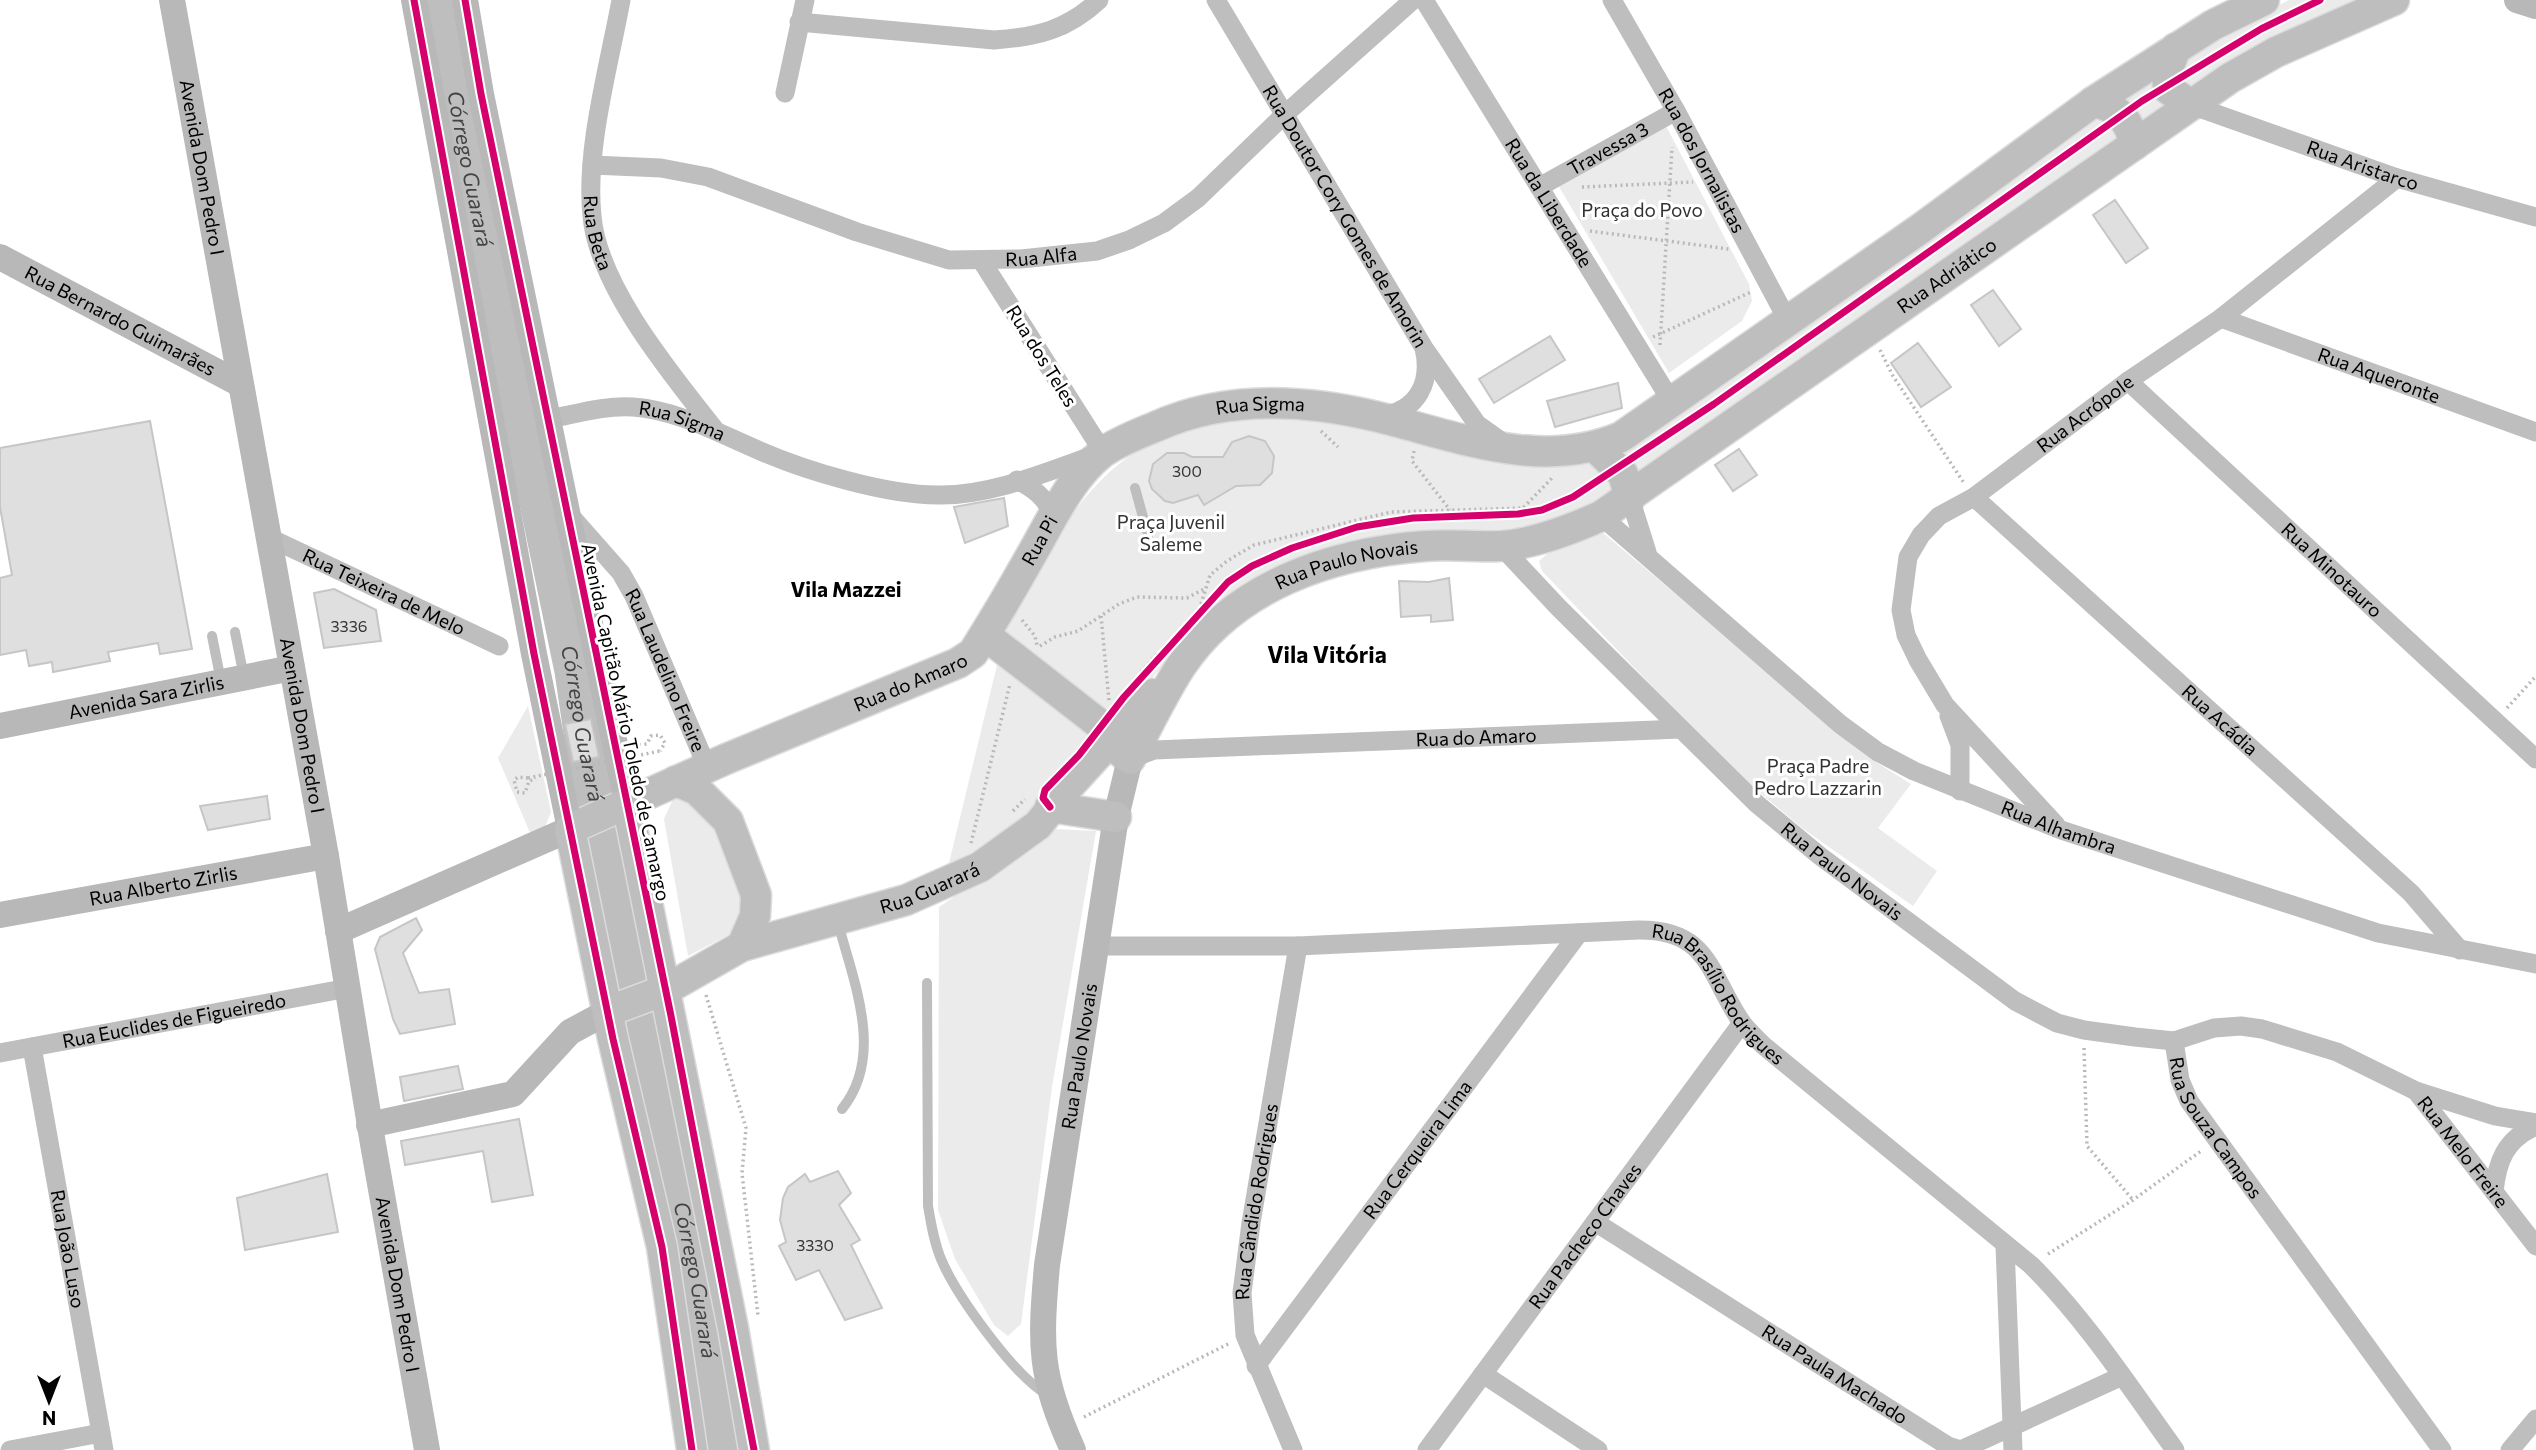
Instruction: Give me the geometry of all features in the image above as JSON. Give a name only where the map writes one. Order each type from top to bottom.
[{"type":"main road","name":"Avenida Dom Pedro I","points":[[172,0],[326,856],[369,1125],[427,1450]]},
{"type":"main road","name":"Avenida Capitão Mário Toledo de Camargo","points":[[414,0],[532,641],[599,816],[637,1001],[662,1247],[692,1450]]},
{"type":"main road","name":"Avenida Capitão Mário Toledo de Camargo","points":[[465,0],[567,511],[599,816],[637,1001],[754,1450]]},
{"type":"main road","points":[[1515,450],[1555,451],[1597,447],[1621,438],[1673,404],[2093,102],[2176,48],[2264,0]]},
{"type":"main road","name":"Rua Adriático","points":[[1502,546],[1573,528],[1601,516],[2191,105],[2276,51],[2394,0]]},
{"type":"main road","points":[[2517,0],[2536,6]]},
{"type":"main road","points":[[2176,48],[2167,71],[2168,89],[2191,105]]},
{"type":"main road","points":[[2093,102],[2116,111],[2127,122],[2134,145]]},
{"type":"main road","name":"Rua Bernardo Guimarães","points":[[0,257],[240,384]]},
{"type":"main road","name":"Rua Sigma","points":[[1102,452],[1177,417],[1211,407],[1243,403],[1292,404],[1377,417],[1473,444],[1515,450]]},
{"type":"main road","points":[[1597,447],[1619,468],[1630,498]]},
{"type":"main road","name":"Rua Pi","points":[[985,635],[1063,499],[1102,452]]},
{"type":"main road","name":"Rua Paulo Novais","points":[[1175,656],[1236,608],[1297,573],[1395,549],[1502,546]]},
{"type":"main road","name":"Rua do Amaro","points":[[338,931],[707,767],[958,663],[973,653],[985,635],[1102,726],[1119,751]]},
{"type":"main road","name":"Rua Guarará","points":[[637,1001],[694,974],[742,946],[906,900],[963,876],[998,856],[1038,825],[1050,807],[1119,751],[1175,656]]},
{"type":"main road","name":"Avenida Sara Zirlis","points":[[0,726],[292,668]]},
{"type":"main road","name":"Rua Paulo Novais","points":[[1068,1439],[1050,1397],[1042,1349],[1047,1265],[1098,946],[1116,817],[1119,751]]},
{"type":"main road","points":[[676,781],[697,790],[728,821],[756,894],[755,916],[742,946]]},
{"type":"main road","points":[[1050,807],[1116,817]]},
{"type":"main road","name":"Rua Alberto Zirlis","points":[[0,915],[326,856]]},
{"type":"main road","points":[[369,1125],[513,1094],[570,1032],[637,1001]]},
{"type":"street","name":"Rua Beta","points":[[621,0],[592,165],[592,218],[597,244],[621,298],[716,432]]},
{"type":"street","points":[[785,93],[805,0]]},
{"type":"street","points":[[799,22],[993,40],[1040,36],[1063,27],[1099,0]]},
{"type":"street","name":"Rua Doutor Cory Gomes de Amorin","points":[[1216,0],[1424,348],[1427,372],[1419,395],[1394,414],[1377,417]]},
{"type":"street","name":"Rua Alfa","points":[[592,165],[660,168],[708,177],[905,248],[949,260],[1070,256],[1129,240],[1164,223],[1198,198],[1283,116],[1413,0]]},
{"type":"street","name":"Rua da Liberdade","points":[[1424,0],[1634,345],[1673,404]]},
{"type":"street","name":"Rua dos Jornalistas","points":[[1612,0],[1676,111],[1788,321]]},
{"type":"street","name":"Rua Aristarco","points":[[2191,105],[2397,178],[2536,217]]},
{"type":"street","name":"Travessa 3","points":[[1539,187],[1676,111]]},
{"type":"street","name":"Rua Acrópole","points":[[1960,791],[1960,745],[1945,705],[1906,635],[1901,610],[1902,581],[1908,557],[1921,535],[1939,516],[1974,497],[2128,381],[2221,318],[2397,178]]},
{"type":"street","name":"Rua dos Teles","points":[[981,260],[1102,452]]},
{"type":"street","name":"Rua Aqueronte","points":[[2221,318],[2536,432]]},
{"type":"street","points":[[1424,348],[1477,424],[1515,450]]},
{"type":"street","name":"Rua Minotauro","points":[[2128,381],[2536,759]]},
{"type":"street","name":"Rua Sigma","points":[[549,419],[606,408],[631,407],[678,416],[803,467],[907,492],[949,494],[1017,480],[1102,452]]},
{"type":"street","points":[[1017,480],[1032,487],[1045,499],[1054,515]]},
{"type":"street","name":"Rua Acádia","points":[[1974,497],[2411,894],[2460,950]]},
{"type":"street","points":[[1630,498],[1648,556]]},
{"type":"street","name":"Rua Laudelino Freire","points":[[567,511],[621,573],[634,596],[707,767]]},
{"type":"street","name":"Rua Alhambra","points":[[1601,516],[1840,724],[1878,752],[1960,791],[2061,830],[2378,933],[2536,964]]},
{"type":"street","name":"Rua Teixeira de Melo","points":[[270,538],[499,646]]},
{"type":"street","name":"Rua Paulo Novais","points":[[1502,546],[1757,804],[1980,976],[2015,1001],[2046,1017],[2084,1030],[2174,1041]]},
{"type":"street","name":"Rua Acrópole","points":[[1945,705],[2061,830]]},
{"type":"street","name":"Rua do Amaro","points":[[1119,751],[1681,729]]},
{"type":"street","name":"Rua Brasílio Rodrigues","points":[[1098,946],[1298,946],[1663,930],[1680,936],[1700,950],[1718,977],[1742,1023],[1764,1046],[2031,1265],[2074,1310],[2175,1450]]},
{"type":"street","name":"Rua Cerqueira Lima","points":[[1256,1366],[1579,933]]},
{"type":"street","name":"Rua Cândido Rodrigues","points":[[1293,1450],[1245,1335],[1242,1293],[1251,1223],[1298,946]]},
{"type":"street","name":"Rua Euclides de Figueiredo","points":[[0,1053],[348,988]]},
{"type":"street","name":"Rua Pacheco Chaves","points":[[1427,1450],[1742,1023]]},
{"type":"street","name":"Rua Souza Campos","points":[[2442,1450],[2189,1101],[2180,1080],[2174,1041],[2214,1028],[2241,1026],[2262,1030],[2337,1052],[2416,1091],[2495,1116],[2536,1124]]},
{"type":"street","name":"Rua João Luso","points":[[32,1047],[102,1441]]},
{"type":"street","name":"Rua Melo Freire","points":[[2416,1091],[2536,1246]]},
{"type":"street","points":[[2494,1192],[2496,1166],[2501,1154],[2536,1124]]},
{"type":"street","name":"Rua Paula Machado","points":[[1595,1222],[1948,1446],[1961,1450],[1975,1446],[2122,1376]]},
{"type":"street","points":[[2005,1246],[2013,1450]]},
{"type":"street","points":[[1483,1374],[1598,1450]]},
{"type":"street","points":[[2510,1450],[2536,1419]]},
{"type":"street","points":[[10,1450],[102,1441]]},
{"type":"lane","points":[[1135,488],[1148,535]]},
{"type":"lane","points":[[233,680],[235,632]]},
{"type":"lane","points":[[212,636],[233,680]]},
{"type":"lane","points":[[837,918],[865,1034],[866,1054],[860,1082],[842,1109]]},
{"type":"lane","points":[[927,983],[928,1206],[932,1232],[950,1277],[1003,1353],[1023,1378],[1050,1397]]},
{"type":"path","points":[[1660,347],[1668,185],[1676,111]]},
{"type":"path","points":[[1578,187],[1668,185],[1712,179]]},
{"type":"path","points":[[1564,228],[1752,252]]},
{"type":"path","points":[[1634,345],[1661,335],[1768,283]]},
{"type":"path","points":[[1870,330],[1893,376],[1974,497]]},
{"type":"path","points":[[1420,429],[1412,461],[1450,510]]},
{"type":"path","points":[[1318,540],[1357,527],[1413,518],[1530,512]]},
{"type":"path","points":[[1199,613],[1209,603]]},
{"type":"path","points":[[1101,616],[1109,707]]},
{"type":"path","points":[[1141,678],[1175,656]]},
{"type":"path","points":[[2496,721],[2536,676]]},
{"type":"path","points":[[529,781],[525,793],[514,789],[518,777],[528,778],[660,751],[665,743],[655,734],[648,739],[647,744]]},
{"type":"path","points":[[694,974],[706,994],[746,1128],[742,1174],[758,1316]]},
{"type":"path","points":[[2084,1030],[2087,1146],[2133,1200]]},
{"type":"path","points":[[2031,1265],[2133,1200],[2217,1139]]},
{"type":"path","points":[[1068,1439],[1245,1335]]},
{"type":"green space","points":[[2289,0],[2366,0],[1638,480],[1618,450],[2048,147],[2218,35]]},
{"type":"green space","name":"Praça do Povo","points":[[1666,126],[1749,284],[1752,301],[1742,321],[1669,373],[1558,185]]},
{"type":"green space","name":"Praça Juvenil Saleme","points":[[1244,417],[1331,422],[1470,457],[1513,463],[1591,464],[1610,479],[1612,494],[1602,507],[1523,528],[1426,533],[1199,622],[1116,721],[1002,633],[1073,513],[1095,487],[1120,464],[1148,444],[1181,430]]},
{"type":"green space","name":"Praça Padre Pedro Lazzarin","points":[[1602,532],[1876,762],[1911,784],[1878,828],[1937,871],[1913,906],[1802,828],[1726,764],[1542,571],[1539,561],[1555,547]]},
{"type":"green space","points":[[998,661],[1101,741],[1030,811],[992,841],[948,867]]},
{"type":"green space","points":[[528,706],[551,812],[545,827],[531,835],[498,758]]},
{"type":"green space","points":[[688,796],[702,800],[750,884],[741,928],[688,956],[664,819],[674,797]]},
{"type":"green space","points":[[1054,829],[1096,831],[1052,1087],[1021,1324],[1008,1336],[994,1325],[955,1259],[938,1210],[939,907]]},
{"type":"building","points":[[2115,200],[2148,248],[2126,263],[2093,215]]},
{"type":"building","points":[[1993,290],[2021,329],[1999,346],[1971,305]]},
{"type":"building","points":[[1550,336],[1565,360],[1494,403],[1479,379]]},
{"type":"building","points":[[1918,343],[1951,387],[1921,407],[1891,363]]},
{"type":"building","points":[[1618,383],[1622,408],[1555,427],[1547,401]]},
{"type":"building","points":[[150,421],[192,649],[160,654],[158,643],[108,652],[110,661],[53,672],[52,662],[29,666],[26,650],[0,655],[0,578],[12,575],[0,507],[0,448]]},
{"type":"building","points":[[1249,436],[1265,441],[1274,456],[1272,473],[1260,485],[1236,486],[1204,505],[1198,495],[1173,503],[1165,501],[1152,489],[1149,481],[1153,464],[1167,453],[1184,453],[1192,457],[1223,457],[1232,442]]},
{"type":"building","points":[[1739,449],[1757,475],[1733,491],[1715,465]]},
{"type":"building","points":[[1004,498],[1008,526],[965,543],[954,507]]},
{"type":"building","points":[[1449,578],[1453,620],[1431,622],[1431,615],[1401,617],[1399,581],[1429,582]]},
{"type":"building","points":[[334,589],[376,610],[381,641],[324,648],[314,593]]},
{"type":"building","points":[[591,719],[599,757],[573,762],[565,724]]},
{"type":"building","points":[[267,796],[270,819],[208,830],[200,806]]},
{"type":"building","points":[[416,918],[422,930],[403,953],[419,993],[449,989],[455,1024],[400,1034],[393,1019],[375,949],[380,937]]},
{"type":"building","points":[[458,1066],[463,1089],[404,1101],[400,1077]]},
{"type":"building","points":[[519,1119],[533,1195],[492,1202],[483,1151],[405,1165],[401,1141]]},
{"type":"building","points":[[838,1171],[851,1193],[839,1205],[860,1240],[851,1245],[882,1308],[845,1320],[819,1270],[796,1280],[779,1246],[786,1242],[780,1220],[783,1198],[788,1187],[805,1174],[810,1182]]},
{"type":"building","points":[[327,1174],[338,1232],[245,1250],[237,1198]]},
{"type":"waterway","name":"Córrego Guarará","points":[[437,0],[469,171],[573,671],[583,739],[698,1286],[723,1450]]},
{"type":"cycle path","points":[[414,0],[534,654],[613,1039],[662,1247],[692,1450]]},
{"type":"cycle path","points":[[465,0],[481,94],[671,1016],[754,1450]]},
{"type":"cycle path","points":[[1050,807],[1043,798],[1045,790],[1079,755],[1124,697],[1228,582],[1252,566],[1292,548],[1357,527],[1413,518],[1518,514],[1542,510],[1573,497],[1714,404],[2142,101],[2261,29],[2320,0]]},
{"type":"district","name":"Vila Mazzei","points":[[846,590]]},
{"type":"district","name":"Vila Vitória","points":[[1327,655]]}]
